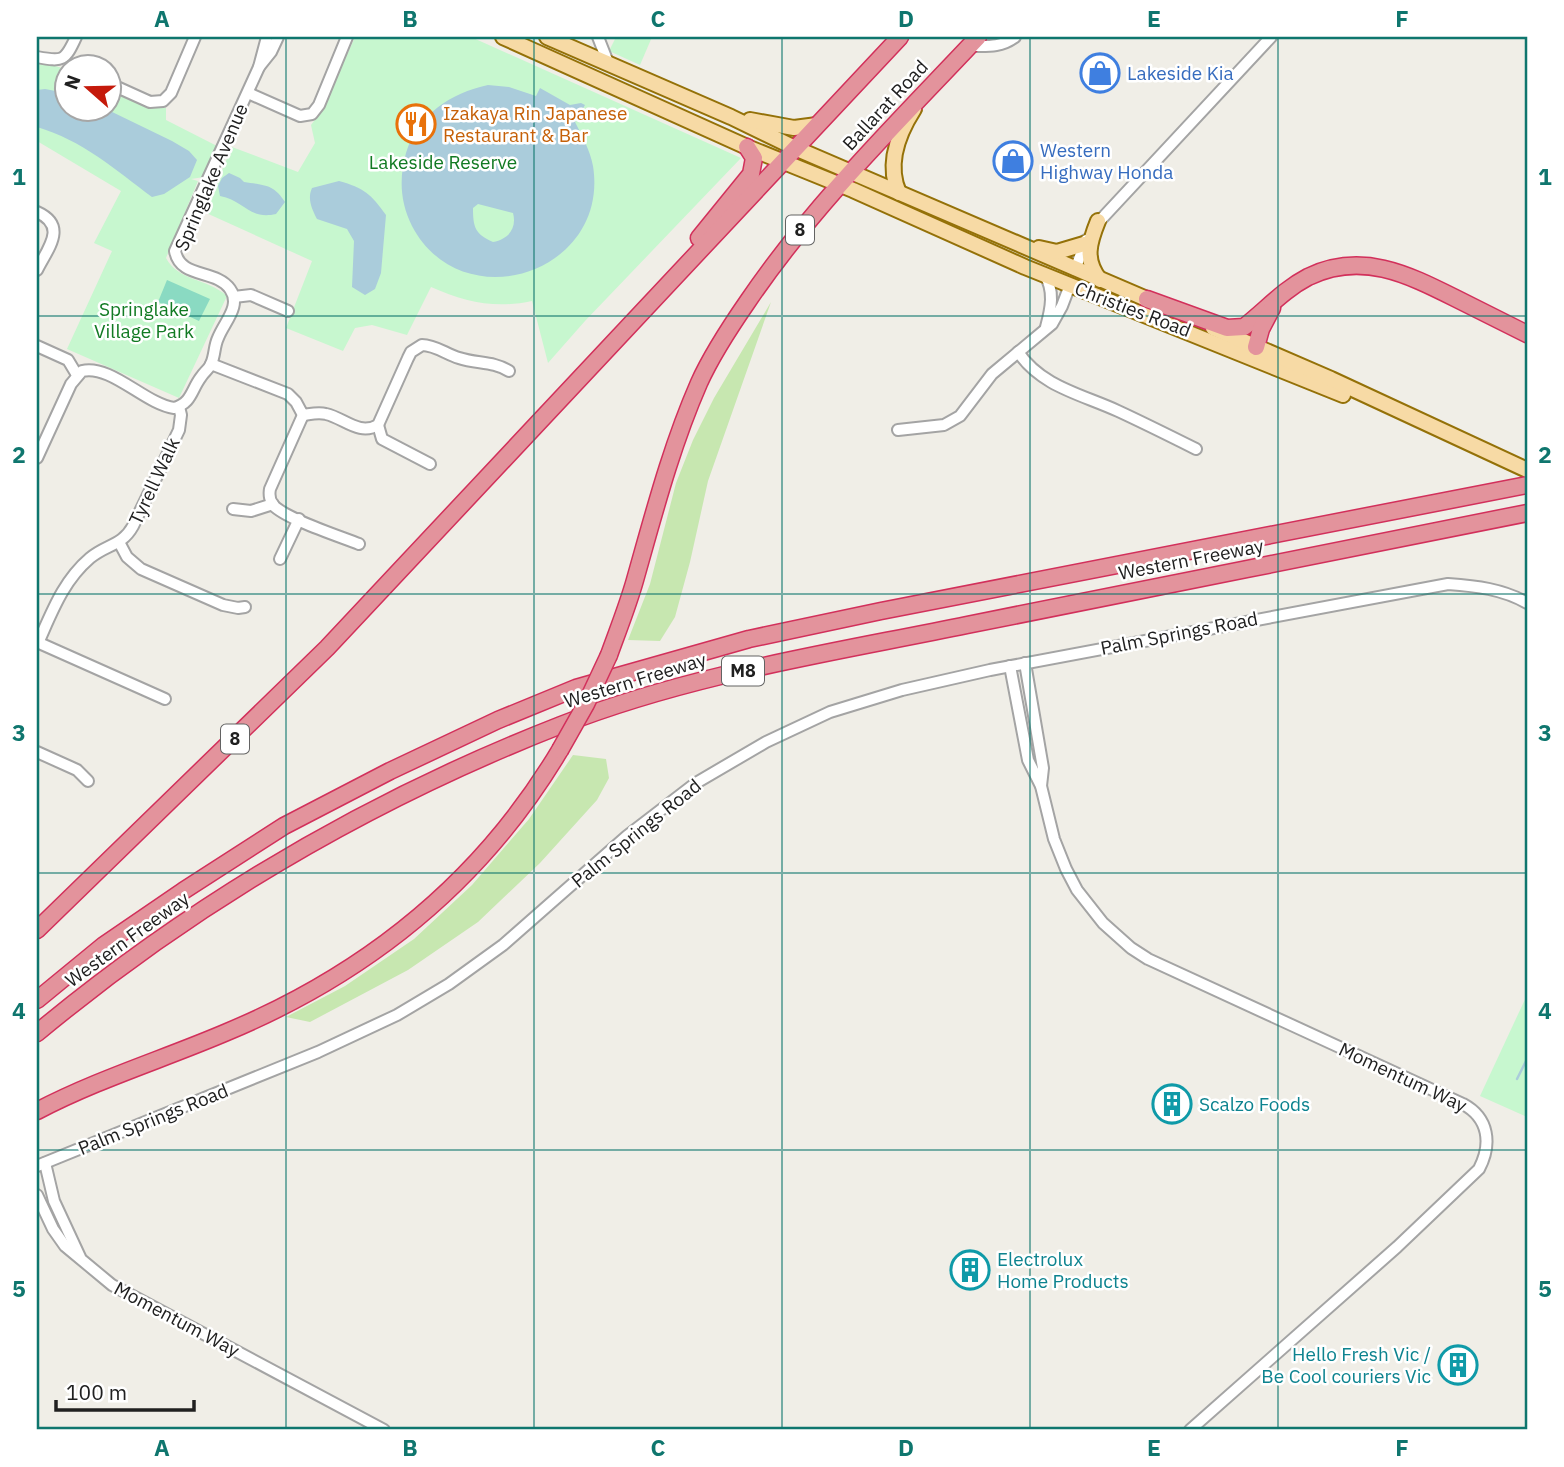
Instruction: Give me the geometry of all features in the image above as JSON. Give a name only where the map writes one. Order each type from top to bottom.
[{"type":"highway","name":"Ballarat Road","points":[[782,162],[900,37]]},
{"type":"highway","name":"Ballarat Road","points":[[852,171],[973,41]]},
{"type":"highway","points":[[654,300],[694,244],[751,174],[754,158],[747,147]]},
{"type":"highway","name":"8","points":[[37,930],[327,648],[782,162]]},
{"type":"highway","name":"8","points":[[37,1111],[90,1086],[276,1011],[352,968],[389,942],[463,878],[531,796],[586,704],[608,655],[635,582],[663,478],[700,382],[716,350],[763,278],[852,171]]},
{"type":"highway","points":[[1147,299],[1235,328],[1244,327],[1284,292],[1309,276],[1333,267],[1355,264],[1377,266],[1415,278],[1527,334]]},
{"type":"highway","points":[[1256,347],[1267,317],[1284,292]]},
{"type":"highway","name":"Western Freeway","points":[[37,1000],[104,945],[284,826],[390,771],[498,720],[576,688],[749,639],[1527,485]]},
{"type":"highway","name":"Western Freeway","points":[[37,1033],[161,936],[288,857],[396,797],[564,724],[719,676],[1527,513]]},
{"type":"main road","name":"Christies Road","points":[[503,37],[747,147],[839,184],[1070,285],[1429,427]]},
{"type":"main road","points":[[547,37],[731,117],[794,128],[817,125]]},
{"type":"main road","points":[[636,96],[643,80]]},
{"type":"main road","points":[[899,193],[893,174],[896,149],[908,119],[923,95]]},
{"type":"main road","name":"Christies Road","points":[[731,117],[991,234],[1331,379],[1429,427],[1527,470]]},
{"type":"main road","points":[[1098,221],[1089,244],[1089,253],[1090,265],[1100,280]]},
{"type":"main road","points":[[991,234],[1052,252],[1084,244]]},
{"type":"main road","points":[[1070,285],[1075,270]]},
{"type":"main road","points":[[1256,347],[1262,355],[1341,394]]},
{"type":"street","points":[[122,89],[150,102],[163,101],[171,93],[195,37]]},
{"type":"street","name":"Springlake Avenue","points":[[233,297],[222,281],[183,267],[177,260],[175,251],[259,67],[267,37]]},
{"type":"street","name":"Springlake Avenue","points":[[259,67],[271,52],[278,37]]},
{"type":"street","points":[[247,93],[300,116],[312,114],[319,105],[347,37]]},
{"type":"street","points":[[598,37],[609,65]]},
{"type":"street","points":[[973,41],[996,47],[1015,37]]},
{"type":"street","points":[[1075,270],[1084,244],[1098,221],[1271,37]]},
{"type":"street","points":[[37,212],[49,219],[54,229],[37,271]]},
{"type":"street","points":[[1044,274],[1049,283],[1051,304],[1045,330]]},
{"type":"street","points":[[898,430],[935,428],[960,416],[992,374],[1045,330],[1058,314],[1070,285]]},
{"type":"street","points":[[37,458],[71,384],[82,371],[94,370],[158,403],[170,408],[179,407],[188,401],[211,364],[216,340],[233,309],[233,297],[251,295],[288,312]]},
{"type":"street","points":[[430,464],[382,439],[378,425],[411,352],[422,345],[433,347],[466,360],[496,365],[509,372]]},
{"type":"street","points":[[37,346],[68,360],[77,375]]},
{"type":"street","points":[[1018,352],[1037,375],[1051,384],[1116,410],[1196,449]]},
{"type":"street","points":[[211,364],[288,394],[303,415]]},
{"type":"street","name":"Tyrell Walk","points":[[38,643],[72,577],[97,553],[126,538],[134,526],[181,421],[179,407]]},
{"type":"street","points":[[303,415],[322,412],[362,429],[378,425]]},
{"type":"street","points":[[303,415],[270,489],[273,505],[359,544]]},
{"type":"street","points":[[233,509],[251,511],[273,505]]},
{"type":"street","points":[[280,559],[299,519]]},
{"type":"street","points":[[119,542],[127,557],[141,569],[223,605],[246,607]]},
{"type":"street","name":"Palm Springs Road","points":[[41,1164],[318,1052],[407,1009],[449,984],[503,945],[662,808],[696,783],[765,742],[830,712],[938,680],[1448,584],[1500,592],[1527,603]]},
{"type":"street","points":[[38,643],[165,699]]},
{"type":"street","name":"Momentum Way","points":[[1025,663],[1043,768],[1041,786]]},
{"type":"street","name":"Momentum Way","points":[[1010,666],[1028,760],[1041,786],[1054,839],[1077,890],[1103,923],[1131,948],[1170,970],[1463,1104],[1481,1117],[1485,1127],[1488,1141],[1486,1157],[1479,1169],[1397,1247],[1190,1430]]},
{"type":"street","points":[[37,752],[78,770],[88,781]]},
{"type":"street","name":"Momentum Way","points":[[41,1164],[83,1263]]},
{"type":"street","name":"Momentum Way","points":[[37,1195],[65,1246],[112,1285],[384,1430]]},
{"type":"green space","name":"Lakeside Reserve","points":[[355,37],[471,37],[741,158],[548,363],[532,301],[480,303],[431,287],[407,335],[372,325],[355,328],[343,351],[286,328],[312,261],[204,212],[232,147],[298,172],[315,143],[311,125],[322,110]]},
{"type":"green space","points":[[616,37],[652,37],[640,65],[609,51]]},
{"type":"green space","name":"Springlake Village Park","points":[[37,61],[52,65],[52,122],[122,122],[122,94],[153,108],[166,108],[166,120],[217,146],[204,177],[191,179],[198,181],[166,258],[178,271],[227,296],[179,398],[67,349],[112,251],[94,243],[121,191],[37,141]]},
{"type":"green space","points":[[167,280],[210,299],[199,321],[158,302]]},
{"type":"green space","points":[[771,302],[708,481],[675,617],[660,641],[628,640],[650,584],[676,483],[693,440],[714,398]]},
{"type":"green space","points":[[573,755],[606,759],[609,778],[597,800],[540,863],[478,922],[408,970],[310,1022],[286,1017],[345,986],[414,939],[472,885],[529,819]]},
{"type":"green space","points":[[1527,995],[1527,1117],[1480,1096]]},
{"type":"water","points":[[488,85],[509,87],[536,96],[540,88],[570,105],[585,105],[575,122],[593,166],[592,203],[579,234],[556,257],[528,272],[496,277],[464,272],[435,255],[412,226],[405,208],[402,172],[411,139],[437,108],[474,89]],"holes":[[[478,204],[513,213],[513,228],[503,238],[493,242],[476,229],[473,208]]]},
{"type":"water","points":[[37,90],[52,90],[52,122],[122,122],[122,117],[172,141],[189,151],[197,160],[190,177],[164,194],[152,197],[84,148],[37,127]]},
{"type":"water","points":[[229,173],[244,182],[272,189],[285,202],[276,214],[267,215],[253,212],[220,196],[218,186],[222,178]]},
{"type":"water","points":[[339,181],[366,193],[386,215],[381,273],[375,289],[365,295],[352,287],[354,241],[347,229],[317,219],[311,204],[312,188]]},
{"type":"waterway","points":[[1517,1079],[1527,1059]]},
{"type":"place","name":"Lakeside Kia","points":[[1100,73]]},
{"type":"place","name":"Izakaya Rin Japanese Restaurant & Bar","points":[[416,124]]},
{"type":"place","name":"Western Highway Honda","points":[[1013,161]]},
{"type":"place","name":"Scalzo Foods","points":[[1172,1104]]},
{"type":"place","name":"Electrolux Home Products","points":[[970,1270]]},
{"type":"place","name":"Hello Fresh Vic / Be Cool couriers Vic","points":[[1458,1365]]}]
